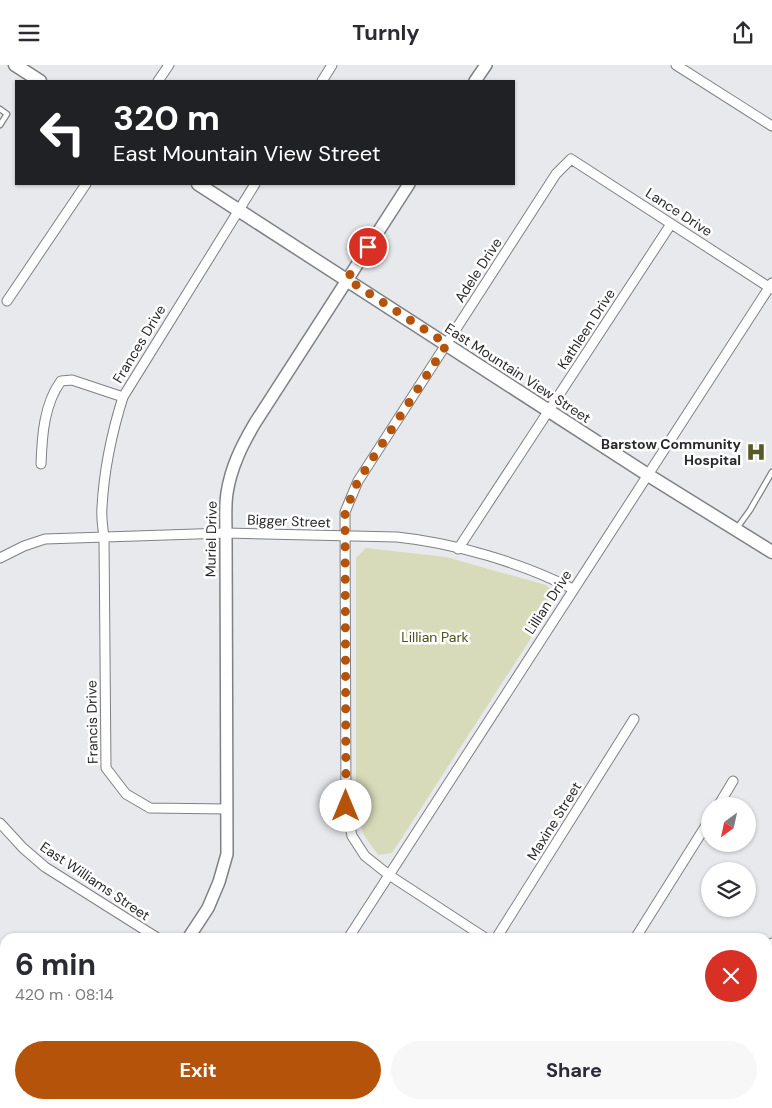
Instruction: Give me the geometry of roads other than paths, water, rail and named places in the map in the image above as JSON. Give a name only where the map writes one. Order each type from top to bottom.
[{"type":"main road","points":[[15,65],[38,80]]},
{"type":"main road","name":"East Mountain View Street","points":[[200,185],[735,531],[772,552]]},
{"type":"street","points":[[159,80],[169,65]]},
{"type":"street","points":[[323,80],[332,65]]},
{"type":"street","points":[[476,80],[486,65]]},
{"type":"street","points":[[676,65],[772,126]]},
{"type":"street","name":"Lance Drive","points":[[571,159],[771,286]]},
{"type":"street","name":"Adele Drive","points":[[478,933],[389,875],[365,856],[352,836],[346,806],[345,512],[358,481],[556,174],[571,159]]},
{"type":"street","points":[[7,301],[85,185]]},
{"type":"street","name":"Frances Drive","points":[[104,538],[102,509],[104,484],[115,424],[123,397],[253,185]]},
{"type":"street","name":"Muriel Drive","points":[[192,933],[208,908],[219,882],[227,853],[226,533],[227,494],[233,468],[242,446],[255,423],[408,185]]},
{"type":"street","name":"Kathleen Drive","points":[[458,549],[671,224]]},
{"type":"street","name":"Lillian Drive","points":[[352,933],[771,286]]},
{"type":"street","points":[[40,464],[42,435],[54,390],[62,381],[72,380],[123,397]]},
{"type":"street","name":"Bigger Street","points":[[0,558],[45,539],[226,533],[397,537],[423,540],[518,565],[550,577],[573,589]]},
{"type":"street","name":"Francis Drive","points":[[104,538],[106,769],[126,794],[150,808],[227,809]]},
{"type":"street","name":"Maxine Street","points":[[500,933],[634,719]]},
{"type":"street","points":[[723,797],[733,781]]},
{"type":"street","name":"East Williams Street","points":[[0,823],[23,848],[45,867],[150,933]]},
{"type":"street","points":[[639,933],[701,833]]},
{"type":"lane","points":[[0,109],[7,114],[0,125]]},
{"type":"lane","points":[[735,531],[750,510],[772,472]]},
{"type":"place","name":"Barstow Community Hospital","points":[[756,452]]},
{"type":"park label","name":"Lillian Park","points":[[435,637]]}]
